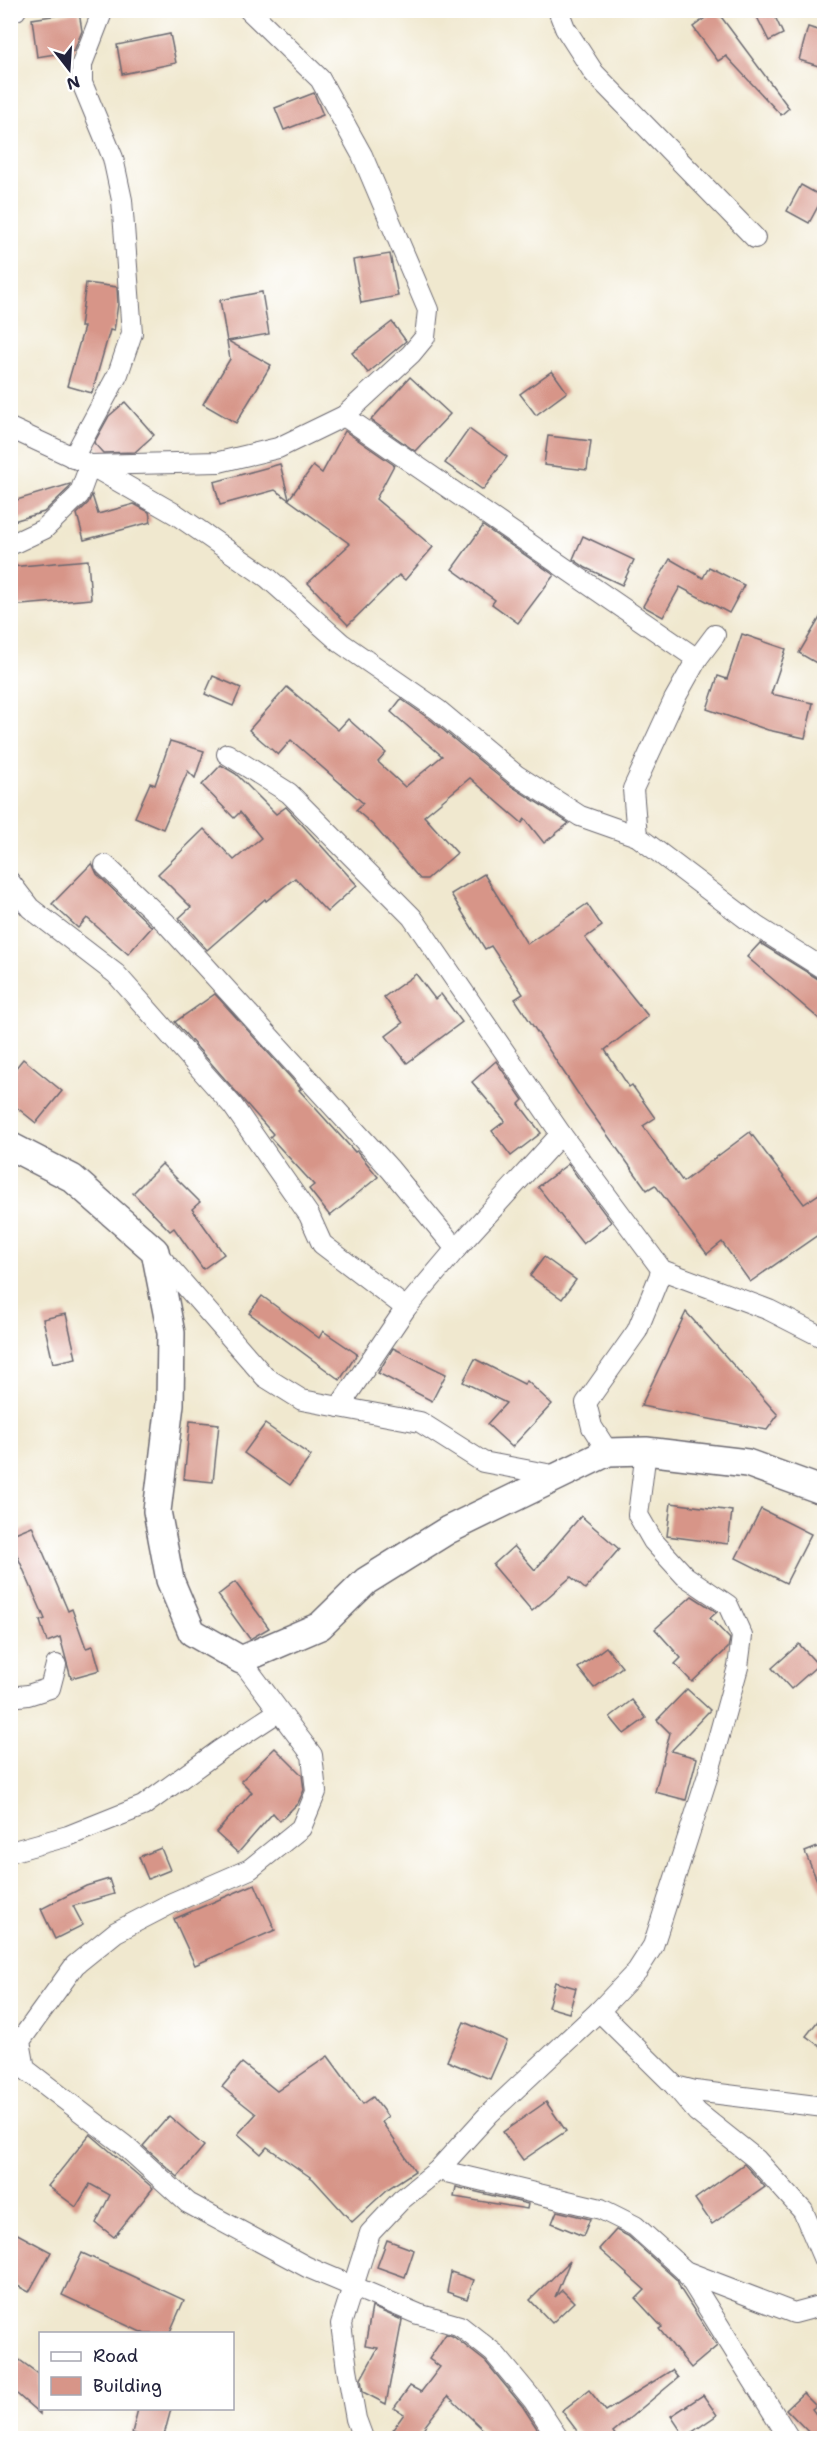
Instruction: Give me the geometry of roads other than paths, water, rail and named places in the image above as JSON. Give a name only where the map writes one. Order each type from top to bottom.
[{"type":"main road","points":[[10,1146],[72,1178],[155,1251],[171,1333],[170,1404],[157,1511],[170,1580],[192,1632],[241,1660],[320,1626],[366,1581],[448,1530],[608,1452],[646,1451],[747,1463],[825,1491]]},
{"type":"street","points":[[10,12],[16,10]]},
{"type":"street","points":[[10,545],[44,529],[79,495],[82,461],[118,374],[132,333],[122,200],[113,158],[82,83],[82,64],[104,10]]},
{"type":"street","points":[[82,461],[219,462],[278,448],[344,416],[411,354],[425,337],[428,310],[362,155],[320,79],[249,10]]},
{"type":"street","points":[[558,10],[565,28],[594,73],[755,238]]},
{"type":"street","points":[[344,416],[697,660]]},
{"type":"street","points":[[10,428],[82,461],[177,515],[268,578],[341,643],[438,710],[516,775],[580,816],[637,836],[756,926],[825,969]]},
{"type":"street","points":[[637,836],[633,789],[652,746],[697,660],[715,635]]},
{"type":"street","points":[[227,754],[289,793],[412,917],[561,1134],[662,1270],[769,1310],[825,1338]]},
{"type":"street","points":[[105,865],[166,923],[390,1169],[456,1249]]},
{"type":"street","points":[[10,882],[30,908],[116,974],[233,1106],[309,1215],[321,1244],[406,1308]]},
{"type":"street","points":[[339,1407],[406,1308],[456,1249],[561,1134]]},
{"type":"street","points":[[155,1251],[265,1377],[302,1400],[420,1422],[483,1462],[558,1476]]},
{"type":"street","points":[[608,1452],[592,1427],[586,1403],[637,1331],[662,1270]]},
{"type":"street","points":[[363,2439],[356,2419],[346,2369],[341,2324],[370,2233],[401,2200],[438,2170],[489,2114],[599,2011],[637,1971],[653,1946],[708,1775],[738,1667],[742,1636],[728,1605],[685,1576],[653,1541],[638,1515],[646,1451]]},
{"type":"street","points":[[241,1660],[312,1755],[316,1791],[301,1828],[250,1869],[172,1903],[116,1932],[75,1965],[20,2041],[26,2069],[124,2145],[188,2203],[306,2267],[418,2314],[460,2326],[494,2353],[533,2400],[558,2439]]},
{"type":"street","points":[[10,1697],[28,1695],[50,1688],[56,1665]]},
{"type":"street","points":[[10,1852],[68,1836],[143,1806],[220,1750],[278,1712]]},
{"type":"street","points":[[599,2011],[675,2086],[697,2112],[756,2159],[803,2211],[825,2260]]},
{"type":"street","points":[[675,2086],[695,2091],[825,2107]]},
{"type":"street","points":[[438,2170],[601,2209],[635,2226],[685,2271],[789,2439]]},
{"type":"street","points":[[685,2271],[794,2313],[825,2305]]}]
